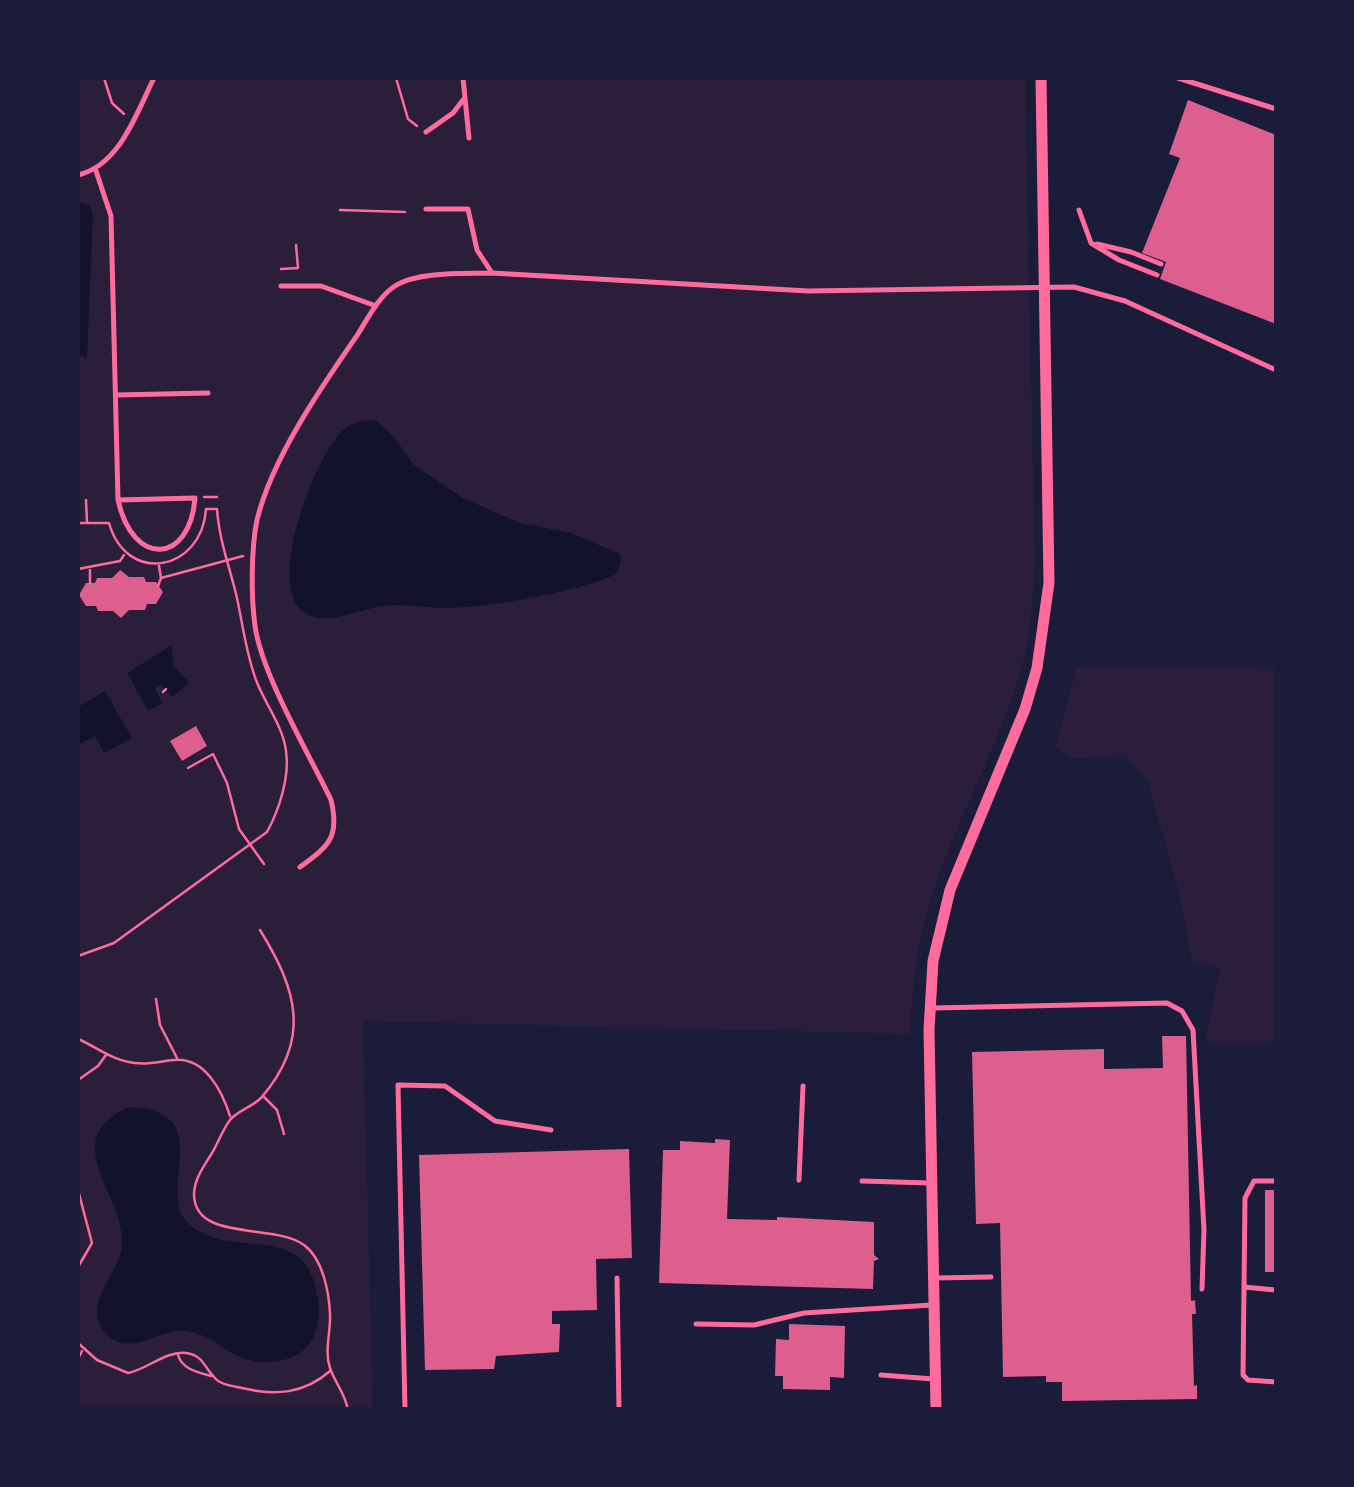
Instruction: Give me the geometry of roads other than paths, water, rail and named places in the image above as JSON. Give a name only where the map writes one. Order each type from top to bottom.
[{"type":"street","points":[[938,1408],[930,1008],[933,961],[950,890],[1025,709],[1045,626],[1050,547],[1041,78]]},
{"type":"lane","points":[[78,176],[96,171],[116,151],[154,78]]},
{"type":"lane","points":[[463,78],[469,138]]},
{"type":"lane","points":[[1178,78],[1276,109]]},
{"type":"lane","points":[[426,132],[453,113],[463,100]]},
{"type":"lane","points":[[96,171],[111,216],[118,500],[130,535],[140,544],[159,548],[182,538],[189,527],[195,498],[118,500]]},
{"type":"lane","points":[[426,209],[468,209],[477,250],[492,274]]},
{"type":"lane","points":[[1078,210],[1091,243],[1118,260],[1156,275]]},
{"type":"lane","points":[[1091,243],[1132,252],[1160,264]]},
{"type":"lane","points":[[300,866],[326,847],[336,827],[335,816],[266,662],[256,627],[257,523],[264,500],[311,404],[376,306],[394,286],[411,280],[492,274],[808,291],[1074,288],[1124,301],[1276,370]]},
{"type":"lane","points":[[281,286],[321,286],[376,306]]},
{"type":"lane","points":[[116,395],[208,393]]},
{"type":"lane","points":[[930,1008],[1167,1003],[1182,1011],[1193,1030],[1196,1065],[1204,1230],[1202,1289]]},
{"type":"lane","points":[[405,1410],[398,1085],[445,1086],[495,1121],[552,1130]]},
{"type":"lane","points":[[799,1180],[803,1086]]},
{"type":"lane","points":[[862,1181],[933,1183]]},
{"type":"lane","points":[[1276,1181],[1254,1181],[1245,1198],[1243,1375],[1248,1380],[1276,1382]]},
{"type":"lane","points":[[936,1278],[991,1277]]},
{"type":"lane","points":[[618,1278],[619,1410]]},
{"type":"lane","points":[[1244,1287],[1276,1290]]},
{"type":"lane","points":[[696,1324],[754,1325],[804,1313],[934,1305]]},
{"type":"lane","points":[[881,1375],[935,1379]]}]
